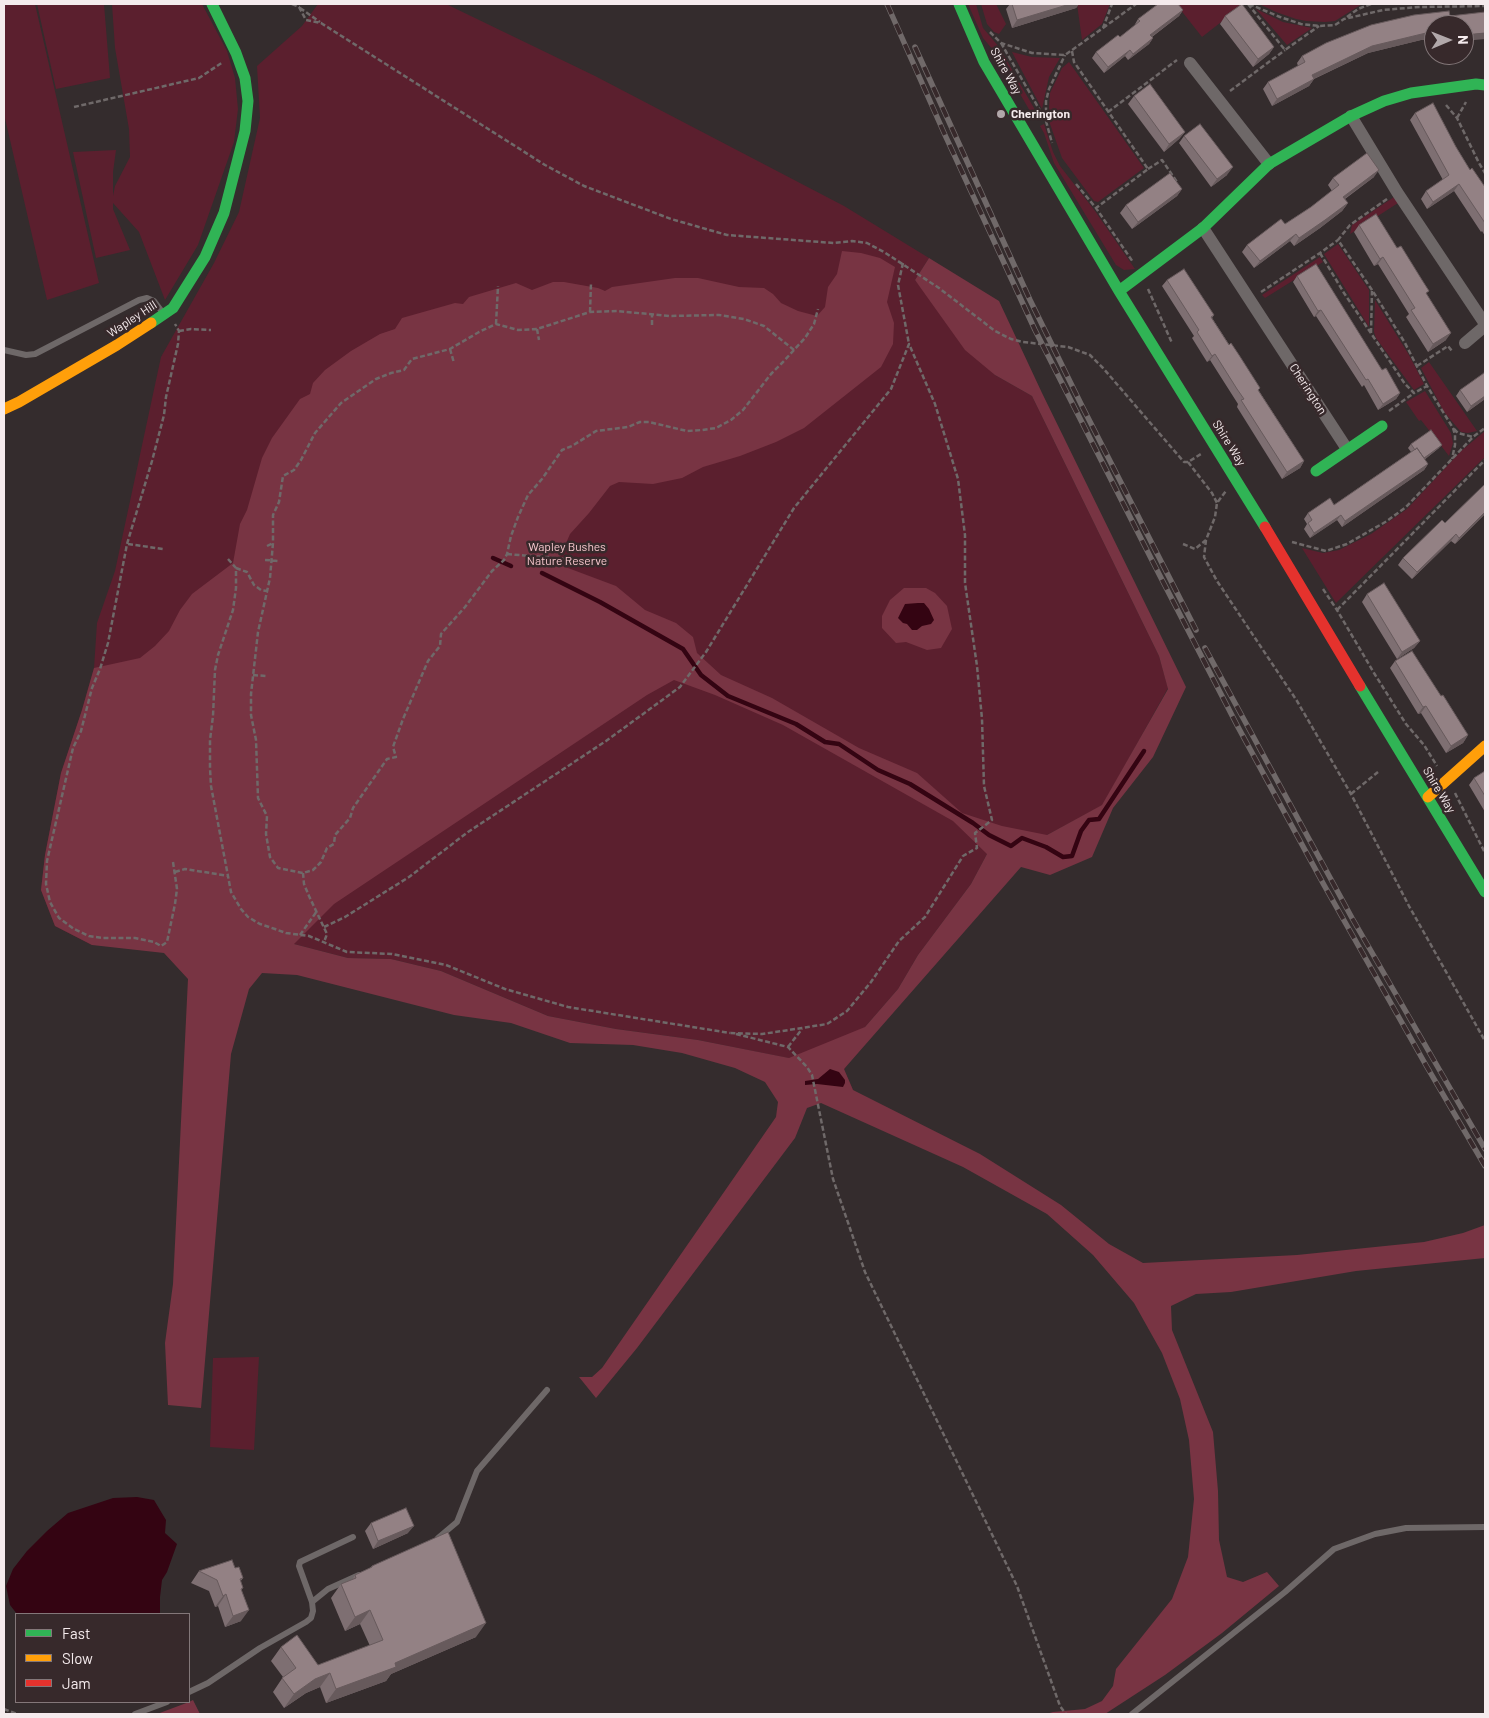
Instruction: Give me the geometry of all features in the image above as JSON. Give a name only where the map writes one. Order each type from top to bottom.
[{"type":"street","name":"Wapley Hill","points":[[4,409],[117,345],[168,311],[205,257],[224,213],[245,131],[248,101],[245,78],[236,52],[212,4]]},
{"type":"street","name":"Shire Way","points":[[960,4],[984,62],[1119,291],[1238,483],[1485,892]]},
{"type":"street","points":[[1190,63],[1269,164]]},
{"type":"street","points":[[1119,291],[1204,228],[1269,164],[1351,116],[1384,101],[1411,93],[1476,84],[1485,85]]},
{"type":"street","points":[[1351,116],[1397,192],[1485,325],[1465,344]]},
{"type":"street","name":"Cherington","points":[[1204,228],[1348,449]]},
{"type":"street","points":[[1316,471],[1382,426]]},
{"type":"street","points":[[1428,797],[1485,746]]},
{"type":"lane","points":[[4,350],[26,355],[35,354],[146,298],[168,311]]},
{"type":"lane","points":[[431,1543],[447,1532],[456,1522],[477,1471],[547,1390]]},
{"type":"lane","points":[[1132,1714],[1285,1592],[1334,1549],[1375,1534],[1406,1528],[1485,1526]]},
{"type":"lane","points":[[190,1692],[208,1683],[260,1648],[311,1618],[314,1611],[299,1566],[300,1562],[353,1537]]},
{"type":"lane","points":[[312,1602],[328,1588],[362,1574]]},
{"type":"lane","points":[[135,1714],[164,1703]]},
{"type":"path","points":[[292,4],[545,165],[584,186],[671,219],[727,235],[834,243],[867,243],[903,263],[995,331],[1011,339],[1023,342],[1068,346],[1090,355],[1184,462],[1188,462],[1212,493],[1217,503]]},
{"type":"path","points":[[1103,28],[1112,4]]},
{"type":"path","points":[[1001,43],[1032,53],[1065,55],[1136,4]]},
{"type":"path","points":[[1249,4],[1294,22],[1319,26],[1335,25],[1358,9],[1372,4]]},
{"type":"path","points":[[1249,4],[1285,50]]},
{"type":"path","points":[[1344,19],[1384,10],[1485,6]]},
{"type":"path","points":[[299,7],[306,20],[321,23]]},
{"type":"path","points":[[1218,101],[1319,26]]},
{"type":"path","points":[[986,27],[1001,43],[1046,121],[1053,145]]},
{"type":"path","points":[[1072,51],[1074,62],[1148,170]]},
{"type":"path","points":[[74,107],[199,78],[236,52]]},
{"type":"path","points":[[1108,112],[1184,54],[1190,63]]},
{"type":"path","points":[[1046,121],[1046,101],[1049,89],[1065,55]]},
{"type":"path","points":[[1434,91],[1457,118],[1485,173]]},
{"type":"path","points":[[1096,208],[1162,160],[1180,188]]},
{"type":"path","points":[[1479,163],[1485,165]]},
{"type":"path","points":[[1073,179],[1096,208],[1141,275],[1173,346]]},
{"type":"path","points":[[1250,299],[1338,240],[1350,225],[1397,192]]},
{"type":"path","points":[[1338,240],[1405,343],[1427,386],[1453,428],[1458,433],[1473,437]]},
{"type":"path","points":[[1320,253],[1371,334],[1414,393]]},
{"type":"path","points":[[730,1033],[762,1034],[827,1024],[847,1011],[871,982],[899,940],[924,917],[963,856],[977,848],[975,836],[977,832],[991,821],[984,786],[982,719],[977,666],[965,583],[965,535],[958,479],[935,404],[909,344],[898,285],[903,263]]},
{"type":"path","points":[[590,283],[590,312]]},
{"type":"path","points":[[496,324],[498,286]]},
{"type":"path","points":[[1371,334],[1372,290]]},
{"type":"path","points":[[794,350],[764,326],[744,319],[719,315],[692,317],[617,311],[590,312],[537,329],[518,330],[496,324],[450,349],[412,360],[404,370],[376,379],[342,402],[315,433],[294,470],[283,476],[279,502],[273,515],[271,560],[258,632],[250,694],[251,715],[256,740],[258,798],[267,816],[266,834],[270,857],[278,868],[303,873],[314,870],[321,862],[327,848],[334,844],[334,835],[350,818],[353,808],[387,759],[396,757],[393,747],[403,719],[428,661],[440,646],[441,634],[492,571],[504,560],[510,536],[528,495],[542,479],[562,450],[596,431],[628,427],[640,422],[649,422],[687,431],[716,428],[731,420],[743,410],[770,374],[794,350],[805,338],[814,324],[818,309]]},
{"type":"path","points":[[168,311],[179,331],[176,357],[152,461],[127,544],[108,643],[92,688],[81,731],[73,748],[47,861],[46,884],[50,902],[59,918],[74,929],[89,936],[135,938],[154,942],[161,946],[167,942],[176,904],[177,889],[173,862]]},
{"type":"path","points":[[652,315],[652,326]]},
{"type":"path","points":[[179,331],[191,329],[211,330]]},
{"type":"path","points":[[537,329],[539,340]]},
{"type":"path","points":[[324,927],[344,917],[409,877],[468,832],[606,741],[680,686],[706,652],[794,508],[891,389],[909,344]]},
{"type":"path","points":[[1417,366],[1448,346],[1454,353]]},
{"type":"path","points":[[450,349],[454,363]]},
{"type":"path","points":[[1382,426],[1377,420],[1414,393],[1427,386]]},
{"type":"path","points":[[1452,458],[1455,445],[1453,428]]},
{"type":"path","points":[[1296,549],[1291,542],[1326,551],[1334,549],[1347,544],[1387,521],[1406,508],[1452,458],[1485,428]]},
{"type":"path","points":[[1188,462],[1214,446]]},
{"type":"path","points":[[1337,610],[1485,460]]},
{"type":"path","points":[[1223,493],[1217,503],[1215,517],[1206,540],[1204,557],[1297,701],[1351,794],[1409,906],[1485,1042]]},
{"type":"path","points":[[1183,544],[1195,549],[1206,540]]},
{"type":"path","points":[[266,546],[273,543]]},
{"type":"path","points":[[127,544],[163,549]]},
{"type":"path","points":[[507,554],[566,559]]},
{"type":"path","points":[[228,559],[236,568],[247,572],[254,585],[261,590],[266,590]]},
{"type":"path","points":[[266,560],[279,561]]},
{"type":"path","points":[[236,568],[233,610],[215,670],[214,716],[210,740],[211,786],[223,857],[229,876],[231,892],[241,908],[248,917],[260,924],[274,929],[309,936],[347,952],[392,954],[446,966],[504,989],[568,1007],[730,1033],[788,1047],[807,1067],[812,1079],[833,1179],[865,1272],[1016,1586],[1060,1706],[1066,1714]]},
{"type":"path","points":[[1322,587],[1401,716],[1424,744],[1441,772]]},
{"type":"path","points":[[253,676],[266,676]]},
{"type":"path","points":[[1351,794],[1378,772]]},
{"type":"path","points":[[1454,789],[1485,853]]},
{"type":"path","points":[[175,872],[185,869],[229,876]]},
{"type":"path","points":[[303,873],[308,896],[327,934],[324,942]]},
{"type":"path","points":[[300,935],[316,911]]},
{"type":"path","points":[[788,1047],[802,1028]]},
{"type":"path","points":[[4,1709],[17,1714]]},
{"type":"green space","points":[[4,4],[35,4],[99,283],[47,300],[4,114]]},
{"type":"green space","points":[[37,4],[104,4],[110,78],[56,89]]},
{"type":"green space","points":[[112,4],[202,4],[227,51],[235,78],[238,109],[234,142],[198,245],[165,300],[139,232],[113,203],[113,209],[130,250],[96,258],[73,152],[116,150],[113,172],[113,196],[115,186],[130,157],[129,129],[115,48]]},
{"type":"green space","name":"Wapley Bushes Nature Reserve","points":[[318,4],[446,4],[595,76],[844,206],[929,258],[915,280],[995,375],[1032,396],[1159,656],[1168,688],[1103,805],[1047,835],[987,854],[971,884],[918,955],[898,989],[865,1027],[844,1070],[853,1090],[788,1058],[698,1040],[616,1029],[548,1016],[441,971],[391,959],[348,958],[294,944],[92,945],[55,926],[41,890],[45,855],[61,773],[94,668],[97,623],[115,571],[161,357],[214,263],[239,212],[260,118],[257,66],[302,26]]},
{"type":"green space","points":[[968,4],[976,4],[983,28],[999,47],[1038,115],[1034,118],[998,56],[983,38]]},
{"type":"green space","points":[[981,4],[996,4],[1006,24],[999,34],[994,32],[987,24]]},
{"type":"green space","points":[[1077,4],[1110,4],[1102,24],[1082,40]]},
{"type":"green space","points":[[1176,4],[1242,4],[1243,5],[1202,37]]},
{"type":"green space","points":[[1259,4],[1362,4],[1335,21],[1325,22],[1296,19]]},
{"type":"green space","points":[[1256,9],[1283,22],[1312,28],[1287,45]]},
{"type":"green space","points":[[1012,52],[1032,57],[1060,58],[1049,77],[1042,109]]},
{"type":"green space","points":[[1069,62],[1144,168],[1098,202],[1094,201],[1062,158],[1050,124],[1050,93],[1062,68]]},
{"type":"green space","points":[[1044,124],[1053,152],[1060,166],[1095,211],[1135,269],[1124,270],[1116,265],[1054,163],[1040,126]]},
{"type":"green space","points":[[1394,197],[1398,203],[1350,234],[1352,225]]},
{"type":"green space","points":[[1338,244],[1369,290],[1369,327],[1324,254]]},
{"type":"green space","points":[[1320,257],[1323,262],[1265,298],[1262,295]]},
{"type":"green space","points":[[1375,300],[1409,355],[1424,384],[1414,390],[1376,338],[1374,332]]},
{"type":"green space","points":[[1429,362],[1477,431],[1461,432],[1444,412],[1421,368]]},
{"type":"green space","points":[[1425,391],[1451,433],[1453,443],[1449,456],[1421,420],[1419,421],[1406,402]]},
{"type":"green space","points":[[1485,431],[1485,457],[1336,603],[1302,548],[1323,553],[1339,550],[1371,534],[1407,509],[1461,451]]},
{"type":"green space","points":[[259,1357],[254,1450],[210,1447],[213,1358]]},
{"type":"shaded area","points":[[842,251],[880,258],[895,267],[887,302],[894,323],[893,344],[881,367],[804,428],[776,442],[740,456],[703,467],[682,478],[653,484],[619,482],[610,486],[570,534],[560,557],[560,565],[616,586],[645,610],[676,623],[693,637],[697,653],[721,675],[772,698],[859,748],[917,773],[962,813],[1002,826],[1047,835],[1102,805],[1168,689],[1159,656],[1032,396],[995,375],[965,350],[915,280],[929,258],[999,301],[1186,687],[1153,757],[1113,808],[1092,857],[1050,875],[1021,867],[844,1069],[853,1090],[980,1154],[1061,1205],[1109,1244],[1143,1263],[1297,1255],[1424,1242],[1463,1233],[1485,1225],[1485,1258],[1356,1271],[1231,1292],[1196,1294],[1171,1306],[1172,1330],[1213,1432],[1218,1491],[1219,1540],[1227,1577],[1243,1582],[1267,1572],[1279,1586],[1222,1633],[1165,1675],[1105,1714],[1046,1714],[1085,1709],[1102,1701],[1113,1686],[1116,1669],[1172,1599],[1188,1557],[1194,1499],[1189,1440],[1180,1399],[1162,1353],[1134,1303],[1093,1255],[1047,1214],[963,1167],[821,1103],[807,1108],[795,1138],[637,1348],[596,1398],[579,1377],[592,1377],[602,1368],[776,1117],[778,1102],[765,1082],[735,1068],[682,1053],[633,1045],[570,1043],[511,1023],[454,1015],[297,975],[262,973],[249,989],[231,1054],[201,1408],[168,1405],[165,1343],[173,1284],[188,979],[164,953],[92,945],[55,926],[41,890],[45,855],[61,773],[94,668],[140,658],[169,631],[180,610],[192,594],[233,563],[240,524],[247,510],[262,458],[272,438],[300,399],[310,394],[313,383],[325,370],[351,351],[380,334],[395,329],[402,318],[455,303],[463,304],[469,297],[516,283],[532,290],[553,282],[564,282],[605,291],[612,287],[675,278],[698,278],[739,287],[764,288],[781,303],[798,311],[817,316],[825,307],[828,287],[837,274]],"holes":[[[674,680],[715,695],[783,725],[953,821],[987,854],[971,884],[918,955],[898,989],[865,1027],[789,1058],[698,1040],[616,1029],[548,1016],[441,971],[391,959],[348,958],[294,944],[334,904],[647,695]]]},
{"type":"shaded area","points":[[904,588],[926,588],[935,593],[947,606],[952,629],[941,648],[927,650],[906,642],[896,643],[882,628],[882,616],[890,600]]},
{"type":"shaded area","points":[[924,603],[934,620],[931,624],[922,626],[917,630],[912,630],[898,618],[905,604]]},
{"type":"shaded area","points":[[830,1069],[839,1072],[845,1080],[843,1087],[817,1084],[805,1085],[805,1081],[818,1079]]},
{"type":"shaded area","points":[[137,1497],[154,1500],[166,1520],[165,1533],[177,1544],[167,1572],[162,1580],[160,1613],[16,1613],[10,1605],[6,1586],[13,1569],[27,1551],[68,1513],[113,1498]]},
{"type":"shaded area","points":[[193,1700],[200,1714],[157,1714],[190,1703]]},
{"type":"building","points":[[1012,4],[1070,4],[1017,20]]},
{"type":"building","points":[[1158,4],[1178,4],[1183,10],[1150,35],[1153,38],[1133,54],[1130,50],[1108,67],[1096,52],[1118,35],[1120,37],[1140,21],[1138,19]]},
{"type":"building","points":[[1242,4],[1274,47],[1258,59],[1225,16]]},
{"type":"building","points":[[1449,11],[1450,15],[1424,15],[1424,33],[1372,46],[1312,75],[1314,79],[1277,99],[1268,82],[1305,62],[1302,56],[1326,43],[1371,25],[1414,15]]},
{"type":"building","points":[[1485,12],[1485,33],[1474,34],[1474,15],[1459,15]]},
{"type":"building","points":[[1150,84],[1185,132],[1169,144],[1134,96]]},
{"type":"building","points":[[1433,103],[1470,170],[1472,168],[1485,187],[1485,223],[1459,184],[1433,202],[1426,191],[1449,175],[1415,113]]},
{"type":"building","points":[[1200,124],[1233,167],[1217,179],[1184,136]]},
{"type":"building","points":[[1367,153],[1379,170],[1343,197],[1348,203],[1299,238],[1296,234],[1260,261],[1247,245],[1281,219],[1285,224],[1311,207],[1339,185],[1333,178]]},
{"type":"building","points":[[1170,173],[1182,189],[1138,222],[1126,205]]},
{"type":"building","points":[[1376,214],[1397,248],[1401,246],[1429,291],[1426,293],[1451,333],[1433,344],[1411,310],[1415,308],[1383,257],[1380,259],[1359,225]]},
{"type":"building","points":[[1316,264],[1382,370],[1386,368],[1400,393],[1383,404],[1321,310],[1318,311],[1297,276]]},
{"type":"building","points":[[1184,269],[1214,315],[1211,317],[1229,345],[1231,343],[1239,355],[1260,388],[1258,390],[1304,461],[1287,472],[1241,400],[1244,399],[1215,354],[1212,356],[1197,332],[1199,330],[1167,280]]},
{"type":"building","points":[[1484,373],[1485,396],[1471,406],[1460,390]]},
{"type":"building","points":[[1431,430],[1442,445],[1424,458],[1417,448],[1415,450],[1411,444]]},
{"type":"building","points":[[1417,448],[1428,464],[1345,521],[1341,515],[1314,533],[1308,523],[1312,520],[1308,513],[1330,498],[1334,505]]},
{"type":"building","points":[[1485,484],[1485,512],[1459,538],[1456,534],[1417,572],[1403,558],[1442,520],[1445,523]]},
{"type":"building","points":[[1384,583],[1420,641],[1402,652],[1367,594]]},
{"type":"building","points":[[1412,651],[1468,735],[1451,746],[1426,706],[1423,707],[1395,661]]},
{"type":"building","points":[[1485,771],[1485,796],[1474,778]]},
{"type":"building","points":[[406,1508],[414,1526],[378,1541],[371,1523]]},
{"type":"building","points":[[448,1532],[486,1623],[395,1663],[396,1667],[336,1689],[330,1673],[315,1679],[294,1694],[282,1678],[296,1668],[281,1647],[297,1635],[318,1665],[383,1640],[370,1610],[355,1617],[341,1584],[356,1578],[355,1575],[372,1566]]},
{"type":"building","points":[[232,1560],[235,1568],[239,1567],[243,1578],[240,1579],[243,1588],[241,1589],[249,1610],[233,1616],[226,1594],[223,1596],[217,1580],[199,1571]]},
{"type":"waterway","points":[[493,558],[511,566]]},
{"type":"waterway","points":[[542,573],[600,602],[683,649],[701,675],[728,696],[796,724],[825,742],[839,744],[878,770],[910,784],[989,835],[1011,846],[1022,838],[1046,847],[1063,857],[1072,856],[1081,831],[1089,820],[1099,819],[1144,751]]},
{"type":"railway","points":[[887,4],[1035,330],[1159,574],[1238,727],[1324,885],[1485,1166]]},
{"type":"railway","points":[[915,47],[1030,300],[1196,630]]},
{"type":"railway","points":[[1205,648],[1352,918],[1485,1149]]},
{"type":"traffic: fast","points":[[151,323],[173,308],[205,257],[224,213],[245,131],[248,101],[245,78],[236,53],[212,4]]},
{"type":"traffic: fast","points":[[959,4],[984,62],[1119,291],[1265,527]]},
{"type":"traffic: fast","points":[[1119,291],[1203,228],[1269,164],[1351,116],[1384,101],[1411,93],[1476,84],[1485,85]]},
{"type":"traffic: fast","points":[[1316,471],[1382,426]]},
{"type":"traffic: fast","points":[[1360,686],[1485,892]]},
{"type":"traffic: slow","points":[[4,409],[117,345],[151,323]]},
{"type":"traffic: slow","points":[[1428,797],[1485,746]]},
{"type":"traffic: jam","points":[[1265,527],[1360,686]]},
{"type":"place","name":"Cherington","points":[[1001,114]]}]
